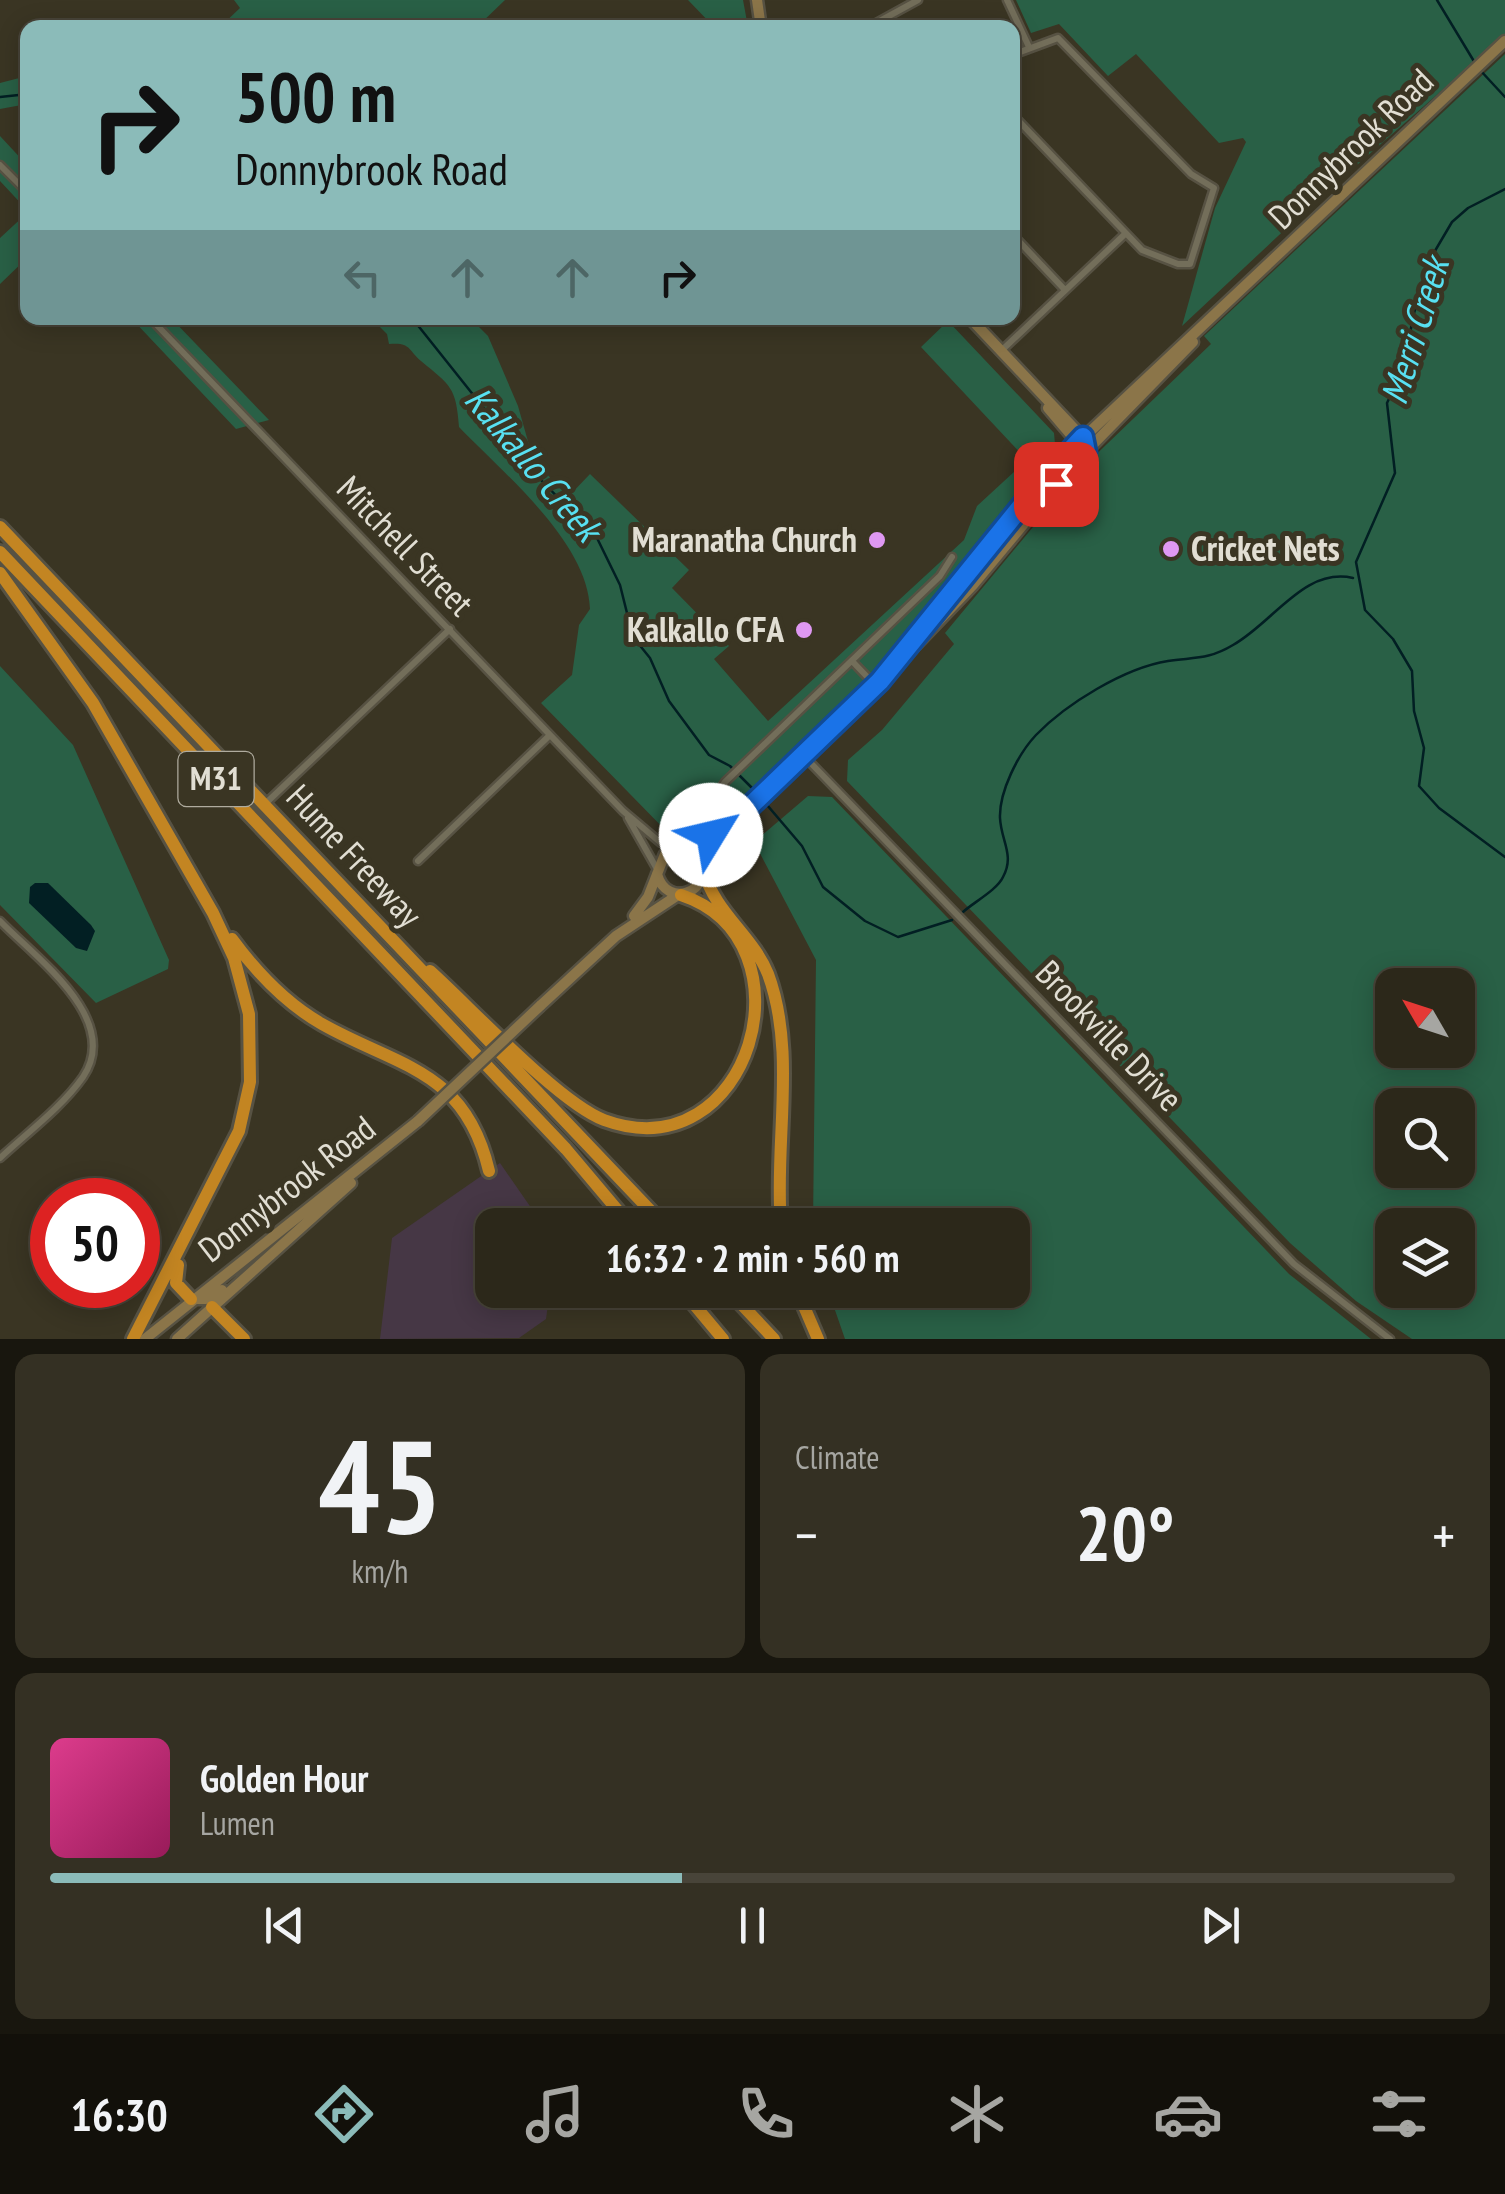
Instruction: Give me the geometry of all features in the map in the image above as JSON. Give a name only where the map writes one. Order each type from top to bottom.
[{"type":"highway","name":"Hume Freeway","points":[[0,527],[647,1208]]},
{"type":"highway","name":"Hume Freeway","points":[[0,552],[566,1149],[616,1208]]},
{"type":"highway","points":[[0,574],[94,704],[213,913],[254,970],[292,1004],[325,1026],[398,1056],[433,1080],[470,1121],[489,1171]]},
{"type":"highway","points":[[703,868],[727,916],[761,960],[777,1007],[781,1208]]},
{"type":"highway","points":[[370,917],[576,1104],[603,1119],[648,1127],[684,1120],[714,1102],[746,1056],[755,1022],[752,974],[736,940],[708,908],[679,895]]},
{"type":"highway","points":[[133,1339],[239,1131],[251,1066],[245,995],[213,913]]},
{"type":"highway","points":[[205,1202],[176,1277],[178,1288],[203,1298],[244,1339]]},
{"type":"highway","points":[[697,1308],[723,1339]]},
{"type":"highway","points":[[745,1308],[774,1339]]},
{"type":"highway","points":[[805,1308],[818,1339]]},
{"type":"main road","name":"Donnybrook Road","points":[[678,848],[718,835],[804,756],[954,608],[1082,444],[1505,41]]},
{"type":"main road","points":[[977,325],[1082,444]]},
{"type":"main road","name":"Donnybrook Road","points":[[703,868],[718,835]]},
{"type":"main road","points":[[678,848],[694,853],[703,868],[700,885],[679,895],[661,885],[657,871],[661,858],[678,848]]},
{"type":"main road","name":"Donnybrook Road","points":[[144,1339],[296,1230],[418,1121],[616,936],[644,902],[657,871]]},
{"type":"main road","name":"Donnybrook Road","points":[[616,936],[679,895]]},
{"type":"main road","name":"Donnybrook Road","points":[[178,1339],[203,1298],[418,1121]]},
{"type":"street","points":[[894,0],[898,9]]},
{"type":"street","points":[[880,20],[918,0]]},
{"type":"street","points":[[1020,28],[1029,47]]},
{"type":"street","points":[[1020,51],[1058,38],[1185,168],[1214,188],[1192,260],[1182,265],[1152,256],[1126,234],[1020,122]]},
{"type":"street","points":[[0,165],[20,185]]},
{"type":"street","points":[[1002,351],[1126,234]]},
{"type":"street","points":[[1020,242],[1065,290]]},
{"type":"street","name":"Mitchell Street","points":[[157,325],[624,811],[661,843],[678,848]]},
{"type":"street","points":[[708,808],[730,777],[940,576],[952,557]]},
{"type":"street","points":[[265,804],[450,629]]},
{"type":"street","points":[[852,661],[877,683]]},
{"type":"street","points":[[418,861],[550,735]]},
{"type":"street","name":"Brookville Drive","points":[[804,756],[1294,1264],[1390,1339]]},
{"type":"street","name":"Mitchell Street","points":[[624,811],[657,871]]},
{"type":"street","points":[[0,921],[84,1011],[95,1041],[83,1076],[0,1158]]},
{"type":"shaded area","points":[[500,1163],[531,1208],[475,1208],[475,1308],[548,1308],[546,1319],[519,1338],[380,1339],[392,1238]]},
{"type":"green space","points":[[234,0],[505,0],[484,20],[227,20],[240,8]]},
{"type":"green space","points":[[688,0],[743,0],[747,20],[707,20]]},
{"type":"green space","points":[[1016,0],[1505,0],[1505,35],[1308,208],[1182,326],[1215,208],[1246,142],[1243,138],[1219,143],[1136,54],[1108,76],[1059,24],[1031,33]]},
{"type":"green space","points":[[1505,54],[1505,1339],[1412,1339],[1356,1301],[1290,1243],[847,781],[848,760],[882,730],[954,644],[945,633],[1082,468],[1211,344],[1204,336]]},
{"type":"green space","points":[[20,78],[20,105],[0,109],[0,83]]},
{"type":"green space","points":[[0,136],[20,157],[20,202],[0,181]]},
{"type":"green space","points":[[20,219],[20,265],[0,284],[0,238]]},
{"type":"green space","points":[[138,325],[178,325],[269,420],[236,429]]},
{"type":"green space","points":[[378,325],[477,325],[488,336],[518,406],[533,459],[568,497],[590,474],[689,570],[672,588],[729,646],[714,659],[768,721],[964,540],[977,506],[1027,460],[921,347],[944,325],[952,325],[1054,433],[1056,455],[868,684],[713,827],[688,837],[673,838],[541,703],[572,675],[579,625],[590,609],[586,584],[575,559],[540,510],[459,427],[454,395],[445,382],[408,348],[389,344],[387,334]]},
{"type":"green space","points":[[0,666],[73,745],[169,960],[168,969],[96,1003],[0,905]]},
{"type":"green space","points":[[808,796],[832,797],[1289,1274],[1371,1339],[845,1339],[834,1308],[1030,1308],[1030,1208],[813,1208],[816,960],[754,842]]},
{"type":"water","points":[[48,883],[91,925],[95,931],[87,951],[76,948],[29,903],[30,887]]},
{"type":"waterway","name":"Merri Creek","points":[[1437,0],[1475,63]]},
{"type":"waterway","name":"Merri Creek","points":[[1480,70],[1505,97]]},
{"type":"waterway","name":"Kalkallo Creek","points":[[0,97],[20,95]]},
{"type":"waterway","name":"Merri Creek","points":[[1505,189],[1468,208],[1452,222],[1432,256],[1413,316],[1405,365],[1387,403],[1395,473],[1356,562],[1365,610],[1393,639],[1412,671],[1414,711],[1424,748],[1419,786],[1439,808],[1505,857]]},
{"type":"waterway","name":"Kalkallo Creek","points":[[418,325],[541,480],[597,538],[620,585],[633,637],[650,658],[669,701],[709,755],[730,766],[757,793]]},
{"type":"waterway","name":"Kalkallo Creek","points":[[963,912],[1003,877],[1008,862],[1000,818],[1003,797],[1023,752],[1048,723],[1079,700],[1133,671],[1224,650],[1304,588],[1335,577],[1353,578]]},
{"type":"waterway","name":"Kalkallo Creek","points":[[762,799],[802,846],[823,887],[865,921],[898,937],[952,920]]},
{"type":"place","name":"Maranatha Church","points":[[877,540]]},
{"type":"place","name":"Cricket Nets","points":[[1171,549]]},
{"type":"place","name":"Kalkallo CFA","points":[[804,630]]},
{"type":"route","points":[[711,835],[718,835],[744,812],[880,681],[1041,482],[1083,437],[1086,452],[1056,484]]}]
